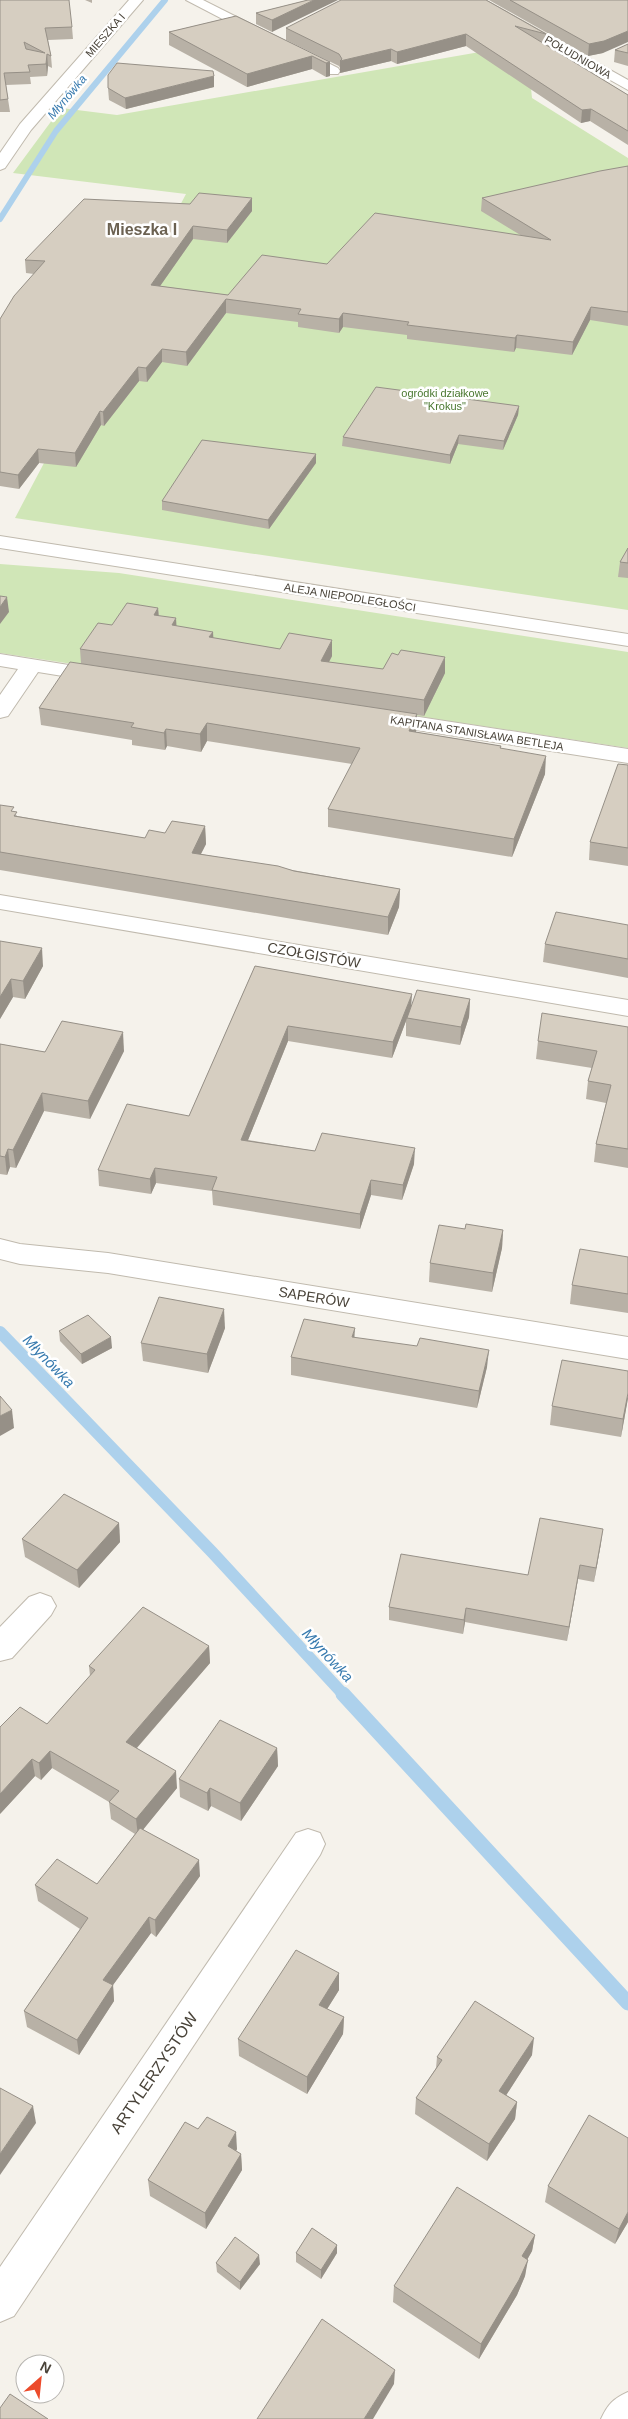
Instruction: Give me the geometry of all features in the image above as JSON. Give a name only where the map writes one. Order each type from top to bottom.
[{"type":"street","name":"MIESZKA I","points":[[0,165],[26,127],[136,0]]},
{"type":"street","points":[[194,0],[333,71]]},
{"type":"street","name":"POŁUDNIOWA","points":[[475,0],[589,62],[628,86]]},
{"type":"street","points":[[489,8],[507,3]]},
{"type":"street","points":[[271,40],[284,33]]},
{"type":"street","points":[[589,62],[608,58]]},
{"type":"street","name":"ALEJA NIEPODLEGŁOŚCI","points":[[0,542],[71,555],[124,561],[628,640]]},
{"type":"street","name":"ALEJA NIEPODLEGŁOŚCI","points":[[0,554],[71,555]]},
{"type":"street","points":[[0,660],[120,679]]},
{"type":"street","points":[[0,710],[32,665]]},
{"type":"street","name":"KAPITANA STANISŁAWA BETLEJA","points":[[356,714],[628,756]]},
{"type":"street","name":"CZOŁGISTÓW","points":[[0,902],[628,1008]]},
{"type":"street","name":"SAPERÓW","points":[[0,1249],[20,1254],[108,1263],[628,1348]]},
{"type":"street","points":[[0,1648],[40,1606]]},
{"type":"street","name":"ARTYLERZYSTÓW","points":[[0,2302],[308,1844]]},
{"type":"street","points":[[622,2419],[628,2413]]},
{"type":"green space","name":"ogródki działkowe \"Krokus\"","points":[[537,42],[530,78],[532,98],[628,158],[628,610],[15,518],[186,194],[13,173],[61,108],[117,115]]},
{"type":"green space","points":[[0,564],[119,573],[628,652],[628,748],[0,653]]},
{"type":"building","points":[[0,0],[69,0],[72,27],[45,28],[51,56],[47,54],[46,64],[28,65],[30,72],[4,73],[8,99],[0,100]],"holes":[[[24,42],[45,53],[26,49]]]},
{"type":"building","points":[[314,0],[272,20],[256,13]]},
{"type":"building","points":[[341,0],[486,0],[546,34],[515,26],[628,95],[628,131],[591,109],[582,110],[466,34],[397,52],[391,49],[340,61],[342,59],[339,54],[286,28]]},
{"type":"building","points":[[510,0],[628,0],[628,31],[604,41],[589,44]]},
{"type":"building","points":[[236,16],[330,62],[326,63],[312,56],[247,74],[169,32]]},
{"type":"building","points":[[628,44],[628,53],[615,50]]},
{"type":"building","points":[[117,63],[213,71],[214,76],[125,98],[108,88],[108,75]]},
{"type":"building","points":[[628,166],[628,312],[591,307],[573,342],[517,335],[515,338],[407,325],[409,322],[343,313],[339,319],[298,314],[301,309],[226,299],[186,352],[162,349],[146,368],[138,367],[103,412],[100,411],[75,453],[38,449],[18,475],[0,472],[0,319],[14,296],[45,261],[25,260],[84,199],[190,204],[199,193],[252,198],[227,230],[193,226],[151,285],[228,295],[262,255],[327,264],[375,213],[551,240],[482,198]]},
{"type":"building","points":[[376,387],[519,406],[504,441],[459,435],[450,455],[343,437]]},
{"type":"building","points":[[202,440],[316,454],[268,520],[162,501]]},
{"type":"building","points":[[628,548],[628,563],[620,562]]},
{"type":"building","points":[[0,596],[7,597],[0,607]]},
{"type":"building","points":[[127,603],[158,608],[154,615],[176,618],[172,625],[213,632],[209,637],[280,649],[289,633],[332,640],[321,661],[383,669],[392,653],[398,655],[401,650],[445,657],[424,700],[80,649],[98,623],[112,625]]},
{"type":"building","points":[[70,662],[417,714],[409,731],[501,746],[500,748],[546,756],[514,839],[328,809],[360,748],[207,723],[200,734],[166,729],[164,733],[131,727],[134,723],[39,708]]},
{"type":"building","points":[[618,764],[628,765],[628,848],[590,842]]},
{"type":"building","points":[[0,805],[14,807],[11,811],[17,812],[14,816],[145,838],[149,830],[165,833],[172,821],[205,826],[192,853],[278,866],[294,871],[400,889],[388,917],[0,852]]},
{"type":"building","points":[[556,912],[628,925],[628,959],[545,944]]},
{"type":"building","points":[[0,941],[42,948],[23,981],[11,979],[0,997]]},
{"type":"building","points":[[255,966],[412,994],[393,1042],[288,1026],[241,1140],[315,1151],[322,1133],[415,1148],[403,1185],[371,1180],[360,1214],[212,1190],[217,1177],[155,1168],[150,1179],[98,1170],[127,1104],[189,1116]]},
{"type":"building","points":[[417,990],[470,999],[461,1027],[407,1018]]},
{"type":"building","points":[[542,1013],[628,1027],[628,1149],[596,1144],[611,1085],[588,1081],[597,1051],[538,1041]]},
{"type":"building","points":[[62,1021],[123,1032],[88,1101],[42,1093],[13,1150],[8,1149],[5,1157],[0,1156],[0,1044],[45,1052]]},
{"type":"building","points":[[466,1224],[503,1230],[493,1273],[430,1263],[439,1225],[465,1229]]},
{"type":"building","points":[[580,1249],[628,1257],[628,1294],[572,1285]]},
{"type":"building","points":[[159,1297],[224,1309],[207,1354],[141,1343]]},
{"type":"building","points":[[88,1315],[111,1337],[81,1354],[59,1331]]},
{"type":"building","points":[[304,1319],[355,1328],[352,1337],[417,1346],[420,1338],[489,1350],[479,1391],[291,1357]]},
{"type":"building","points":[[562,1360],[628,1371],[628,1393],[623,1419],[552,1406]]},
{"type":"building","points":[[0,1396],[12,1410],[0,1416]]},
{"type":"building","points":[[64,1494],[119,1523],[77,1570],[22,1539]]},
{"type":"building","points":[[540,1518],[603,1529],[596,1568],[580,1565],[569,1627],[466,1608],[464,1620],[389,1607],[401,1554],[528,1575]]},
{"type":"building","points":[[143,1607],[209,1646],[126,1742],[176,1771],[136,1819],[109,1802],[119,1791],[50,1751],[39,1763],[32,1759],[0,1794],[0,1727],[20,1707],[47,1724],[95,1670],[89,1666]]},
{"type":"building","points":[[220,1720],[277,1748],[240,1803],[210,1788],[207,1793],[179,1779]]},
{"type":"building","points":[[140,1828],[199,1860],[155,1920],[149,1917],[103,1980],[113,1985],[77,2040],[24,2011],[88,1918],[35,1885],[57,1859],[97,1884]]},
{"type":"building","points":[[296,1950],[339,1973],[319,2005],[344,2017],[307,2077],[238,2039]]},
{"type":"building","points":[[475,2001],[534,2038],[499,2091],[517,2102],[489,2144],[416,2098],[442,2060],[437,2057]]},
{"type":"building","points":[[0,2088],[33,2106],[0,2154]]},
{"type":"building","points":[[589,2115],[628,2138],[628,2212],[619,2229],[548,2186]]},
{"type":"building","points":[[207,2117],[236,2132],[228,2146],[241,2154],[205,2213],[148,2180],[185,2122],[198,2129]]},
{"type":"building","points":[[457,2187],[535,2235],[522,2256],[528,2260],[519,2280],[481,2344],[394,2286]]},
{"type":"building","points":[[312,2228],[337,2245],[321,2270],[296,2253]]},
{"type":"building","points":[[235,2237],[259,2255],[240,2282],[216,2263]]},
{"type":"building","points":[[322,2319],[395,2370],[364,2419],[257,2419]]},
{"type":"building","points":[[10,2394],[15,2397],[15,2404],[25,2404],[48,2419],[0,2419],[0,2408]]},
{"type":"waterway","name":"Młynówka","points":[[0,219],[56,131],[165,0]]},
{"type":"waterway","name":"Młynówka","points":[[0,1332],[212,1552],[344,1695]]},
{"type":"waterway","name":"Młynówka","points":[[343,1694],[628,2003]]},
{"type":"district","name":"Mieszka I","points":[[142,229]]}]
